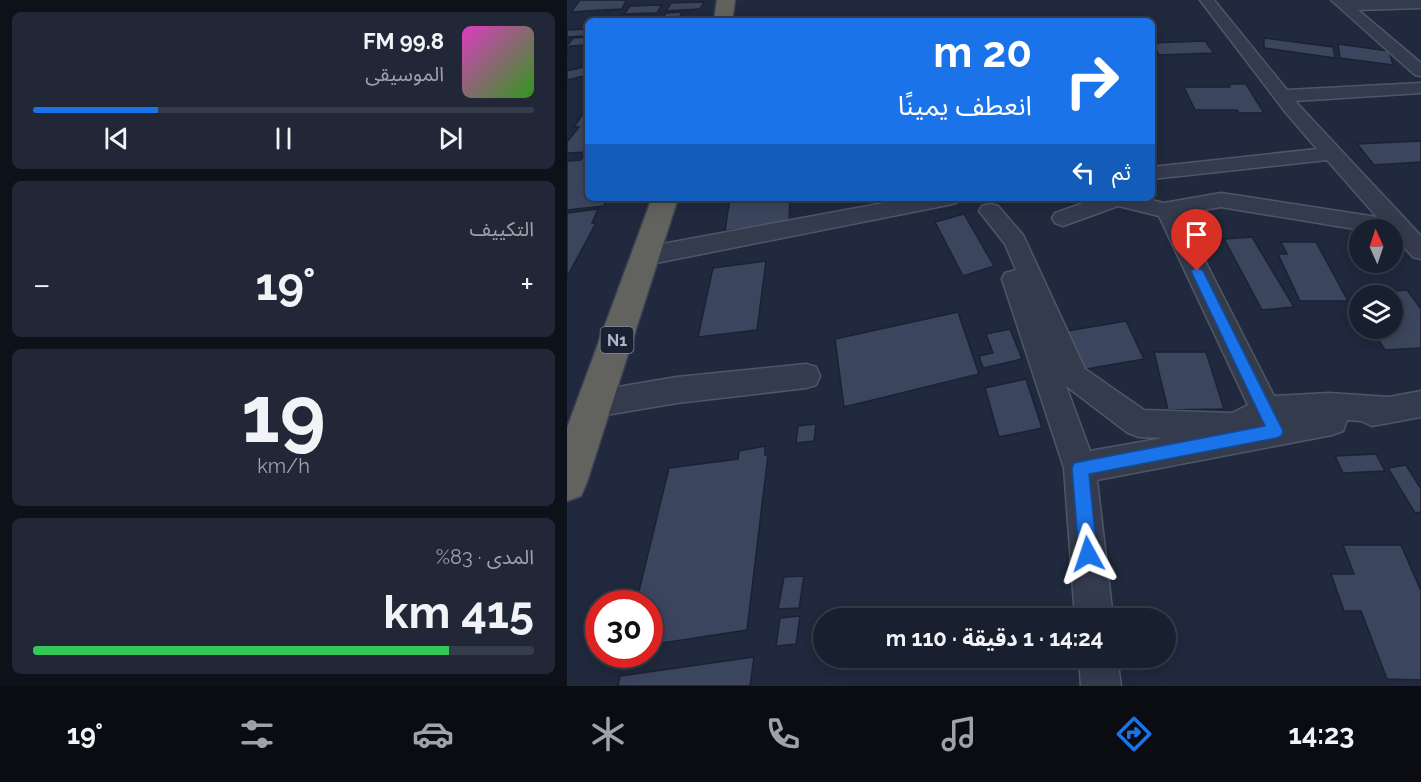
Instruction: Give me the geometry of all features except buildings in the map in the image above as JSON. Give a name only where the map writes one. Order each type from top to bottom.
[{"type":"highway","name":"N1","points":[[567,480],[664,201]]},
{"type":"street","points":[[1207,0],[1282,96],[1392,219]]},
{"type":"street","points":[[1342,3],[1421,4]]},
{"type":"street","points":[[1342,3],[1421,71]]},
{"type":"street","points":[[1282,96],[1421,88]]},
{"type":"street","points":[[1155,173],[1332,153]]},
{"type":"street","points":[[1168,211],[1167,209],[1221,200],[1349,220]]},
{"type":"street","points":[[646,256],[932,201]]},
{"type":"street","points":[[1063,218],[1111,201]]},
{"type":"street","points":[[1126,201],[1168,211]]},
{"type":"street","points":[[988,204],[1015,241],[1075,377],[1139,423],[1235,426],[1390,410],[1421,404]]},
{"type":"street","points":[[988,204],[1080,468],[1093,608]]},
{"type":"street","points":[[1168,211],[1271,421]]},
{"type":"street","points":[[1403,231],[1421,251]]},
{"type":"street","points":[[594,404],[677,390],[806,376]]},
{"type":"street","points":[[1080,468],[1271,421]]},
{"type":"street","points":[[1099,668],[1101,686]]},
{"type":"route","points":[[1088,554],[1080,468],[1276,431],[1197,271]]}]
